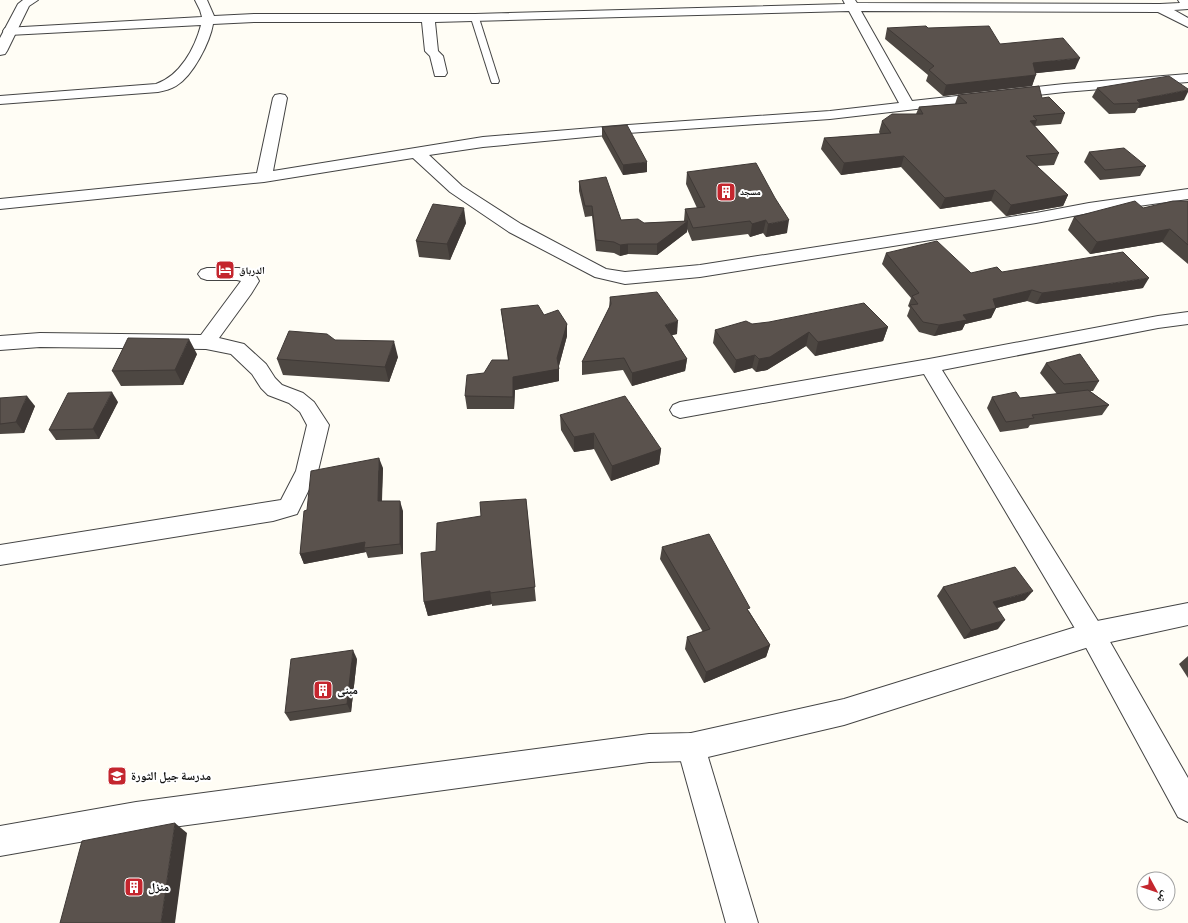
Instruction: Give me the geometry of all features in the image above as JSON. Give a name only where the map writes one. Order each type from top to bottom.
[{"type":"street","points":[[0,100],[158,88],[168,85],[173,82],[190,62],[198,48],[208,20],[207,11],[201,0]]},
{"type":"street","points":[[9,31],[254,18],[475,18],[850,4],[1160,8],[1184,6],[1187,3],[1184,0]]},
{"type":"street","points":[[0,51],[9,31],[27,2]]},
{"type":"street","points":[[850,4],[908,106]]},
{"type":"street","points":[[1160,8],[1188,22]]},
{"type":"street","points":[[428,18],[432,51],[436,56],[440,73]]},
{"type":"street","points":[[0,204],[264,177],[483,142],[628,129],[830,115],[1064,88],[1188,78]]},
{"type":"street","points":[[264,177],[280,98]]},
{"type":"street","points":[[416,152],[456,189],[515,228],[601,273],[624,278],[700,271],[1036,218],[1089,208],[1186,197]]},
{"type":"street","points":[[206,342],[246,290],[250,281],[249,278],[239,274],[207,274]]},
{"type":"street","points":[[680,410],[929,366],[1158,322],[1188,318]]},
{"type":"street","points":[[0,343],[40,340],[206,342],[237,349],[259,369],[268,383],[275,390],[296,398],[307,407],[318,426],[307,471],[289,506],[273,512],[0,556]]},
{"type":"street","points":[[929,366],[1092,634],[1188,807]]},
{"type":"street","points":[[0,842],[136,817],[649,748],[691,747],[844,712],[1092,634],[1188,614]]},
{"type":"street","points":[[691,747],[742,923]]},
{"type":"lane","points":[[475,18],[495,81]]},
{"type":"building","points":[[926,26],[928,28],[989,26],[1000,44],[1063,38],[1080,58],[1033,63],[1036,75],[946,85],[929,70],[934,66],[887,28]]},
{"type":"building","points":[[1169,76],[1188,90],[1137,100],[1140,103],[1114,104],[1097,88]]},
{"type":"building","points":[[1039,86],[1042,98],[1049,97],[1065,113],[1033,116],[1037,120],[1030,121],[1059,153],[1026,156],[1068,195],[1011,205],[995,190],[945,198],[904,156],[844,163],[824,138],[891,133],[882,121],[892,114],[923,114],[919,107],[967,103],[958,95]]},
{"type":"building","points":[[627,125],[647,162],[623,165],[602,127]]},
{"type":"building","points":[[1124,148],[1146,166],[1105,170],[1089,152]]},
{"type":"building","points":[[756,163],[789,220],[768,224],[766,220],[752,224],[750,221],[693,228],[685,209],[705,207],[687,172]]},
{"type":"building","points":[[606,177],[621,220],[638,219],[644,223],[688,221],[657,244],[620,245],[614,242],[596,240],[592,206],[585,206],[579,181]]},
{"type":"building","points":[[1135,201],[1143,208],[1173,201],[1188,201],[1188,245],[1170,229],[1097,242],[1074,217]]},
{"type":"building","points":[[433,204],[464,208],[447,244],[416,241]]},
{"type":"building","points":[[937,241],[971,273],[997,267],[1002,272],[1123,252],[1149,278],[1042,293],[1032,290],[993,299],[996,308],[963,315],[967,320],[939,325],[923,322],[910,305],[918,304],[912,296],[919,293],[886,253]]},
{"type":"building","points":[[657,292],[678,321],[665,325],[687,359],[632,373],[624,358],[582,362],[611,304],[610,297]]},
{"type":"building","points":[[864,303],[888,327],[818,342],[809,332],[770,357],[759,359],[755,355],[736,360],[715,330],[746,321],[752,324],[769,322]]},
{"type":"building","points":[[538,305],[544,315],[558,310],[567,324],[557,358],[559,369],[513,377],[513,397],[465,396],[467,375],[484,373],[492,360],[509,360],[501,309]]},
{"type":"building","points":[[289,331],[327,334],[335,340],[394,341],[385,367],[277,359]]},
{"type":"building","points":[[128,338],[189,339],[175,370],[112,371]]},
{"type":"building","points":[[1080,354],[1099,381],[1064,384],[1046,363]]},
{"type":"building","points":[[1088,390],[1109,405],[1032,415],[1034,418],[1006,422],[992,397],[1016,392],[1020,398]]},
{"type":"building","points":[[112,392],[93,429],[49,430],[68,393]]},
{"type":"building","points":[[27,396],[16,422],[0,424],[0,398]]},
{"type":"building","points":[[625,396],[661,449],[612,466],[594,433],[574,437],[560,415]]},
{"type":"building","points":[[379,458],[378,501],[400,501],[400,544],[364,548],[365,542],[300,554],[304,511],[307,510],[311,471]]},
{"type":"building","points":[[526,499],[535,587],[490,593],[490,591],[424,602],[421,553],[436,551],[437,523],[481,516],[480,502]]},
{"type":"building","points":[[709,534],[750,608],[747,609],[770,645],[706,672],[687,637],[710,629],[662,547]]},
{"type":"building","points":[[1015,567],[1033,591],[993,602],[1005,620],[971,630],[943,587]]},
{"type":"building","name":"مبنى","points":[[353,650],[347,704],[285,713],[291,659]]},
{"type":"building","name":"منزل","points":[[175,823],[161,923],[60,923],[82,841]]},
{"type":"place","name":"مسجد","points":[[726,192]]},
{"type":"place","name":"الدرباق","points":[[225,270]]},
{"type":"place","name":"مبنى","points":[[323,690]]},
{"type":"place","name":"مدرسة جيل الثورة","points":[[117,776]]},
{"type":"place","name":"منزل","points":[[134,887]]}]
